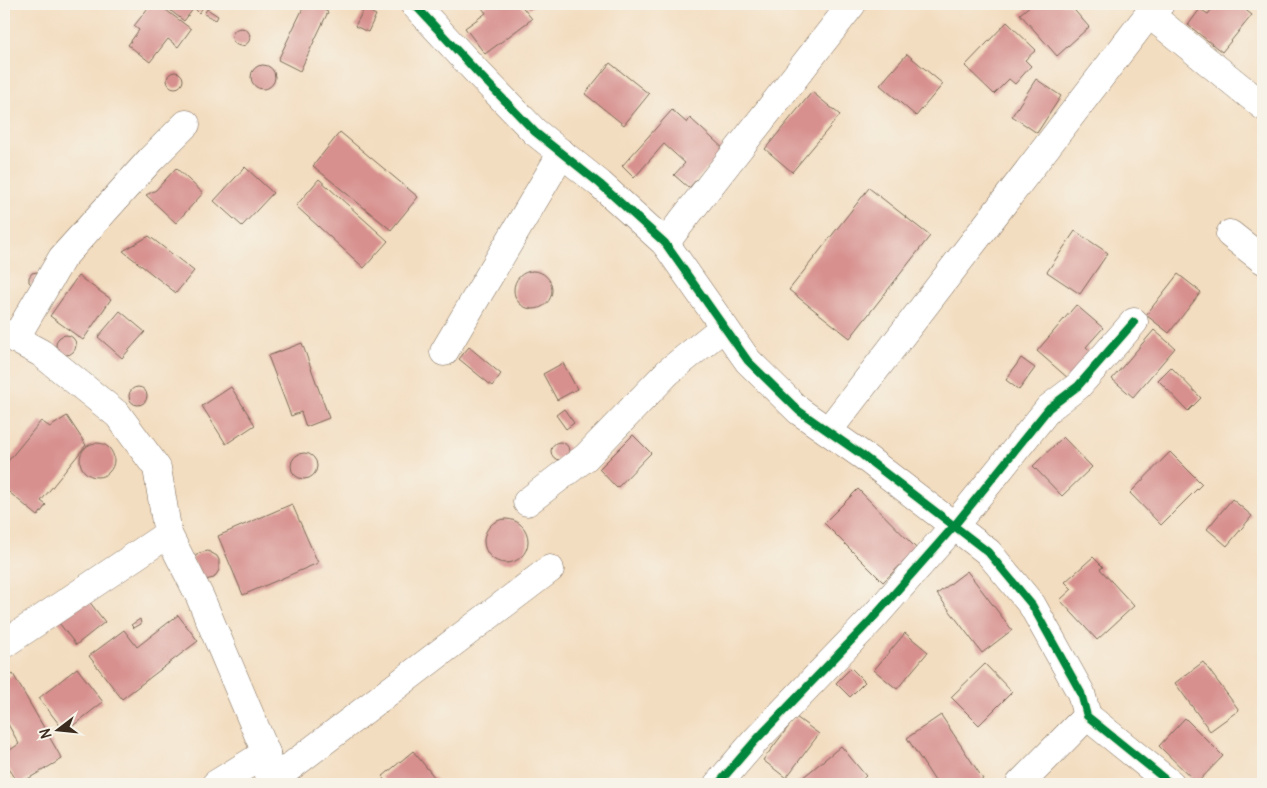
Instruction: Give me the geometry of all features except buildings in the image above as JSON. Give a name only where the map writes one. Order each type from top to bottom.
[{"type":"street","points":[[414,4],[476,72],[536,132],[600,184],[666,243],[748,361],[799,411],[862,455],[988,552],[1032,605],[1081,693],[1087,716],[1171,784]]},
{"type":"street","points":[[666,243],[852,4]]},
{"type":"street","points":[[828,431],[1155,9],[1263,106]]},
{"type":"street","points":[[186,124],[151,158],[62,258],[10,336],[41,353],[118,415],[157,468],[168,534],[200,597],[266,753],[269,784]]},
{"type":"street","points":[[444,352],[562,153]]},
{"type":"street","points":[[1230,234],[1263,260]]},
{"type":"street","points":[[718,784],[755,741],[872,619],[954,526],[1049,408],[1078,386],[1134,322]]},
{"type":"street","points":[[527,502],[586,457],[668,372],[724,327]]},
{"type":"street","points":[[4,644],[168,534]]},
{"type":"street","points":[[269,784],[550,569]]},
{"type":"street","points":[[1020,784],[1087,716]]},
{"type":"street","points":[[216,784],[266,753]]},
{"type":"cycle path","points":[[414,4],[535,132],[600,184],[665,243],[748,361],[799,411],[862,455],[988,552],[1032,605],[1081,693],[1087,716],[1171,784]]},
{"type":"cycle path","points":[[718,784],[755,741],[872,619],[954,526],[1049,408],[1078,386],[1134,322]]}]
